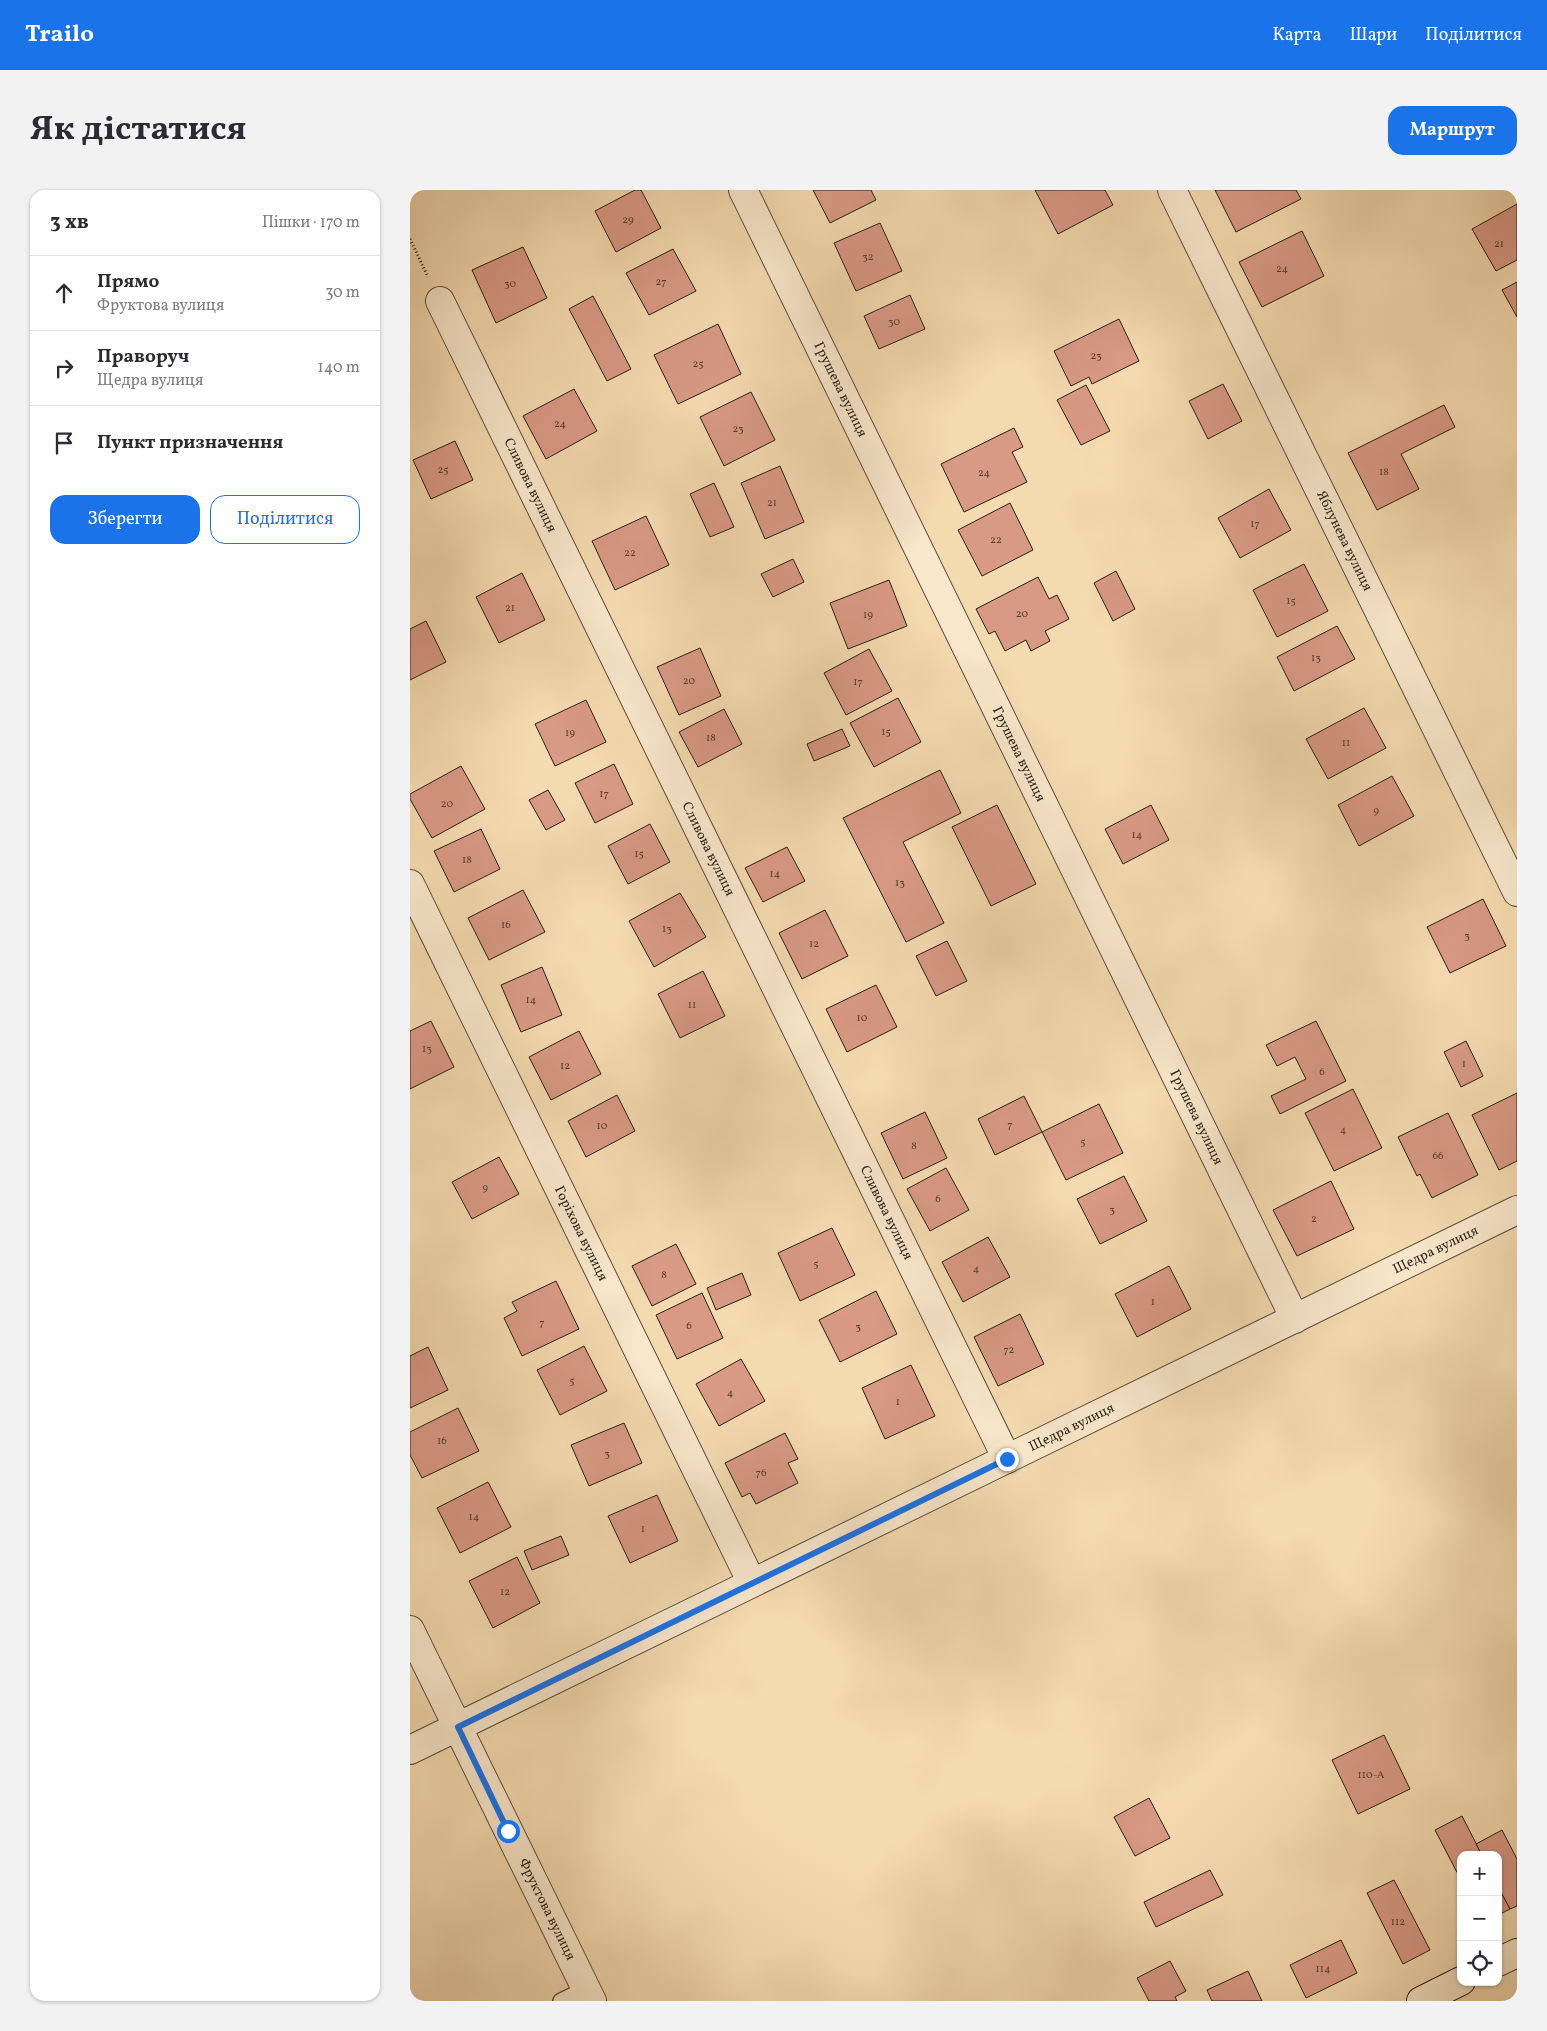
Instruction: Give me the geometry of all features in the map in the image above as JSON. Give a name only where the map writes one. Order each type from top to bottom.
[{"type":"street","name":"Грушева вулиця","points":[[743,190],[1295,1318]]},
{"type":"street","name":"Яблунева вулиця","points":[[1172,190],[1517,892]]},
{"type":"street","name":"Сливова вулиця","points":[[440,301],[1007,1459]]},
{"type":"street","name":"Горіхова вулиця","points":[[410,884],[752,1582]]},
{"type":"street","name":"Щедра вулиця","points":[[410,1750],[1517,1210]]},
{"type":"street","name":"Фруктова вулиця","points":[[410,1630],[589,1995]]},
{"type":"street","points":[[1502,1960],[1517,1953]]},
{"type":"street","points":[[1421,2001],[1457,1983]]},
{"type":"lane","points":[[561,2001],[589,1995]]},
{"type":"path","points":[[410,239],[440,301]]},
{"type":"building","points":[[635,190],[641,190],[661,228],[616,252],[595,211]]},
{"type":"building","points":[[813,190],[871,190],[876,200],[830,223]]},
{"type":"building","points":[[1035,190],[1105,190],[1113,205],[1058,234]]},
{"type":"building","points":[[1215,190],[1296,190],[1301,199],[1236,232]]},
{"type":"building","points":[[1517,204],[1517,260],[1496,271],[1472,229]]},
{"type":"building","points":[[880,223],[902,271],[856,291],[834,243]]},
{"type":"building","points":[[1302,231],[1324,276],[1262,307],[1239,262]]},
{"type":"building","points":[[523,247],[547,298],[496,323],[472,270]]},
{"type":"building","points":[[673,249],[696,291],[649,315],[626,273]]},
{"type":"building","points":[[1517,282],[1517,317],[1502,290]]},
{"type":"building","points":[[910,295],[925,329],[879,349],[864,316]]},
{"type":"building","points":[[593,296],[631,369],[607,381],[569,309]]},
{"type":"building","points":[[1119,319],[1139,361],[1092,384],[1089,377],[1071,386],[1054,351]]},
{"type":"building","points":[[718,324],[741,374],[678,404],[654,355]]},
{"type":"building","points":[[1223,384],[1242,421],[1208,439],[1189,401]]},
{"type":"building","points":[[1086,385],[1110,431],[1081,445],[1057,400]]},
{"type":"building","points":[[574,389],[597,431],[546,459],[523,416]]},
{"type":"building","points":[[751,392],[775,440],[724,466],[700,417]]},
{"type":"building","points":[[1444,405],[1455,427],[1401,454],[1419,489],[1377,510],[1348,453]]},
{"type":"building","points":[[1014,428],[1023,447],[1012,452],[1027,482],[964,512],[941,464]]},
{"type":"building","points":[[455,441],[473,480],[431,499],[413,460]]},
{"type":"building","points":[[780,466],[804,522],[765,539],[741,483]]},
{"type":"building","points":[[714,483],[734,527],[710,537],[690,494]]},
{"type":"building","points":[[1269,489],[1291,530],[1240,558],[1218,518]]},
{"type":"building","points":[[1010,503],[1033,550],[982,576],[958,530]]},
{"type":"building","points":[[646,516],[669,565],[615,590],[592,541]]},
{"type":"building","points":[[793,559],[804,582],[773,597],[761,574]]},
{"type":"building","points":[[1304,564],[1328,611],[1277,637],[1253,590]]},
{"type":"building","points":[[1116,571],[1135,609],[1113,621],[1094,583]]},
{"type":"building","points":[[522,573],[545,620],[499,643],[476,597]]},
{"type":"building","points":[[1038,577],[1049,599],[1057,595],[1069,619],[1045,631],[1050,641],[1031,651],[1026,640],[1005,651],[995,631],[989,634],[976,609]]},
{"type":"building","points":[[889,580],[907,626],[848,649],[830,603]]},
{"type":"building","points":[[426,621],[446,662],[410,680],[410,629]]},
{"type":"building","points":[[1337,626],[1355,659],[1294,691],[1277,657]]},
{"type":"building","points":[[700,648],[721,696],[679,715],[657,667]]},
{"type":"building","points":[[869,649],[892,691],[846,715],[824,673]]},
{"type":"building","points":[[898,698],[921,742],[874,767],[850,723]]},
{"type":"building","points":[[586,700],[606,742],[555,766],[535,724]]},
{"type":"building","points":[[1364,708],[1386,748],[1328,779],[1306,739]]},
{"type":"building","points":[[724,709],[742,744],[698,767],[679,732]]},
{"type":"building","points":[[842,729],[850,746],[814,761],[807,744]]},
{"type":"building","points":[[614,764],[633,804],[595,823],[575,783]]},
{"type":"building","points":[[461,766],[485,809],[432,838],[410,799],[410,794]]},
{"type":"building","points":[[940,770],[961,813],[903,842],[944,923],[906,942],[843,818]]},
{"type":"building","points":[[1392,776],[1414,816],[1359,846],[1338,805]]},
{"type":"building","points":[[548,790],[565,820],[546,830],[529,800]]},
{"type":"building","points":[[997,805],[1036,884],[991,906],[952,827]]},
{"type":"building","points":[[1151,805],[1169,840],[1123,864],[1105,829]]},
{"type":"building","points":[[650,824],[670,862],[628,884],[608,846]]},
{"type":"building","points":[[481,829],[500,869],[454,892],[434,851]]},
{"type":"building","points":[[787,847],[805,881],[763,902],[745,868]]},
{"type":"building","points":[[523,890],[545,932],[489,960],[468,918]]},
{"type":"building","points":[[680,893],[706,937],[654,967],[629,921]]},
{"type":"building","points":[[1483,899],[1506,946],[1450,973],[1427,927]]},
{"type":"building","points":[[825,910],[848,956],[802,979],[779,933]]},
{"type":"building","points":[[947,941],[967,981],[936,996],[916,956]]},
{"type":"building","points":[[542,967],[562,1015],[521,1032],[501,985]]},
{"type":"building","points":[[703,971],[725,1016],[680,1038],[658,994]]},
{"type":"building","points":[[876,985],[897,1027],[847,1052],[826,1009]]},
{"type":"building","points":[[431,1021],[454,1067],[410,1089],[410,1031]]},
{"type":"building","points":[[1316,1021],[1346,1081],[1280,1114],[1271,1096],[1306,1079],[1295,1057],[1277,1066],[1266,1045]]},
{"type":"building","points":[[579,1031],[601,1074],[551,1100],[529,1057]]},
{"type":"building","points":[[1466,1041],[1483,1076],[1461,1087],[1444,1052]]},
{"type":"building","points":[[1353,1089],[1382,1148],[1334,1171],[1305,1113]]},
{"type":"building","points":[[1517,1093],[1517,1161],[1499,1170],[1472,1115]]},
{"type":"building","points":[[617,1095],[635,1131],[586,1157],[568,1121]]},
{"type":"building","points":[[1024,1096],[1042,1132],[995,1155],[978,1119]]},
{"type":"building","points":[[1099,1104],[1123,1153],[1066,1180],[1042,1132]]},
{"type":"building","points":[[925,1112],[947,1158],[903,1179],[881,1133]]},
{"type":"building","points":[[1448,1113],[1478,1175],[1432,1198],[1420,1174],[1417,1176],[1398,1137]]},
{"type":"building","points":[[499,1157],[519,1194],[472,1219],[452,1182]]},
{"type":"building","points":[[946,1168],[969,1210],[930,1231],[907,1189]]},
{"type":"building","points":[[1124,1176],[1147,1221],[1100,1244],[1077,1199]]},
{"type":"building","points":[[1331,1181],[1354,1229],[1297,1256],[1273,1210]]},
{"type":"building","points":[[832,1228],[855,1275],[800,1301],[778,1253]]},
{"type":"building","points":[[988,1237],[1010,1277],[963,1302],[942,1262]]},
{"type":"building","points":[[676,1244],[696,1284],[652,1306],[632,1266]]},
{"type":"building","points":[[1169,1266],[1191,1309],[1137,1337],[1115,1294]]},
{"type":"building","points":[[742,1273],[751,1295],[716,1310],[707,1288]]},
{"type":"building","points":[[556,1281],[579,1329],[522,1356],[504,1318],[517,1311],[512,1302]]},
{"type":"building","points":[[876,1291],[897,1334],[840,1362],[819,1320]]},
{"type":"building","points":[[702,1293],[723,1338],[677,1359],[656,1315]]},
{"type":"building","points":[[1020,1314],[1044,1364],[998,1386],[974,1337]]},
{"type":"building","points":[[584,1346],[607,1391],[560,1415],[537,1370]]},
{"type":"building","points":[[428,1347],[448,1390],[410,1408],[410,1356]]},
{"type":"building","points":[[741,1359],[765,1401],[719,1426],[696,1384]]},
{"type":"building","points":[[911,1365],[935,1416],[885,1439],[862,1388]]},
{"type":"building","points":[[458,1408],[479,1451],[422,1478],[410,1455],[410,1432]]},
{"type":"building","points":[[624,1423],[642,1463],[589,1486],[571,1445]]},
{"type":"building","points":[[785,1433],[798,1459],[788,1463],[798,1483],[756,1504],[750,1493],[742,1497],[725,1463]]},
{"type":"building","points":[[488,1482],[511,1527],[460,1553],[437,1508]]},
{"type":"building","points":[[657,1495],[678,1541],[630,1563],[608,1516]]},
{"type":"building","points":[[561,1536],[569,1555],[532,1570],[524,1551]]},
{"type":"building","points":[[517,1557],[540,1603],[493,1628],[469,1581]]},
{"type":"building","points":[[1384,1735],[1410,1789],[1358,1814],[1332,1760]]},
{"type":"building","points":[[1149,1798],[1170,1838],[1135,1856],[1114,1817]]},
{"type":"building","points":[[1462,1816],[1480,1851],[1457,1851],[1457,1872],[1435,1830]]},
{"type":"building","points":[[1502,1830],[1517,1859],[1517,1906],[1510,1909],[1502,1894],[1502,1851],[1480,1851],[1476,1844]]},
{"type":"building","points":[[1210,1870],[1223,1895],[1156,1927],[1144,1902]]},
{"type":"building","points":[[1394,1880],[1430,1950],[1403,1964],[1367,1893]]},
{"type":"building","points":[[1502,1894],[1510,1909],[1502,1913]]},
{"type":"building","points":[[1341,1940],[1357,1973],[1306,1998],[1290,1965]]},
{"type":"building","points":[[1170,1961],[1186,1991],[1175,1997],[1177,2001],[1149,2001],[1137,1978]]},
{"type":"building","points":[[1248,1971],[1262,2001],[1212,2001],[1207,1990]]},
{"type":"route","points":[[508,1831],[458,1727],[1007,1459]]}]
